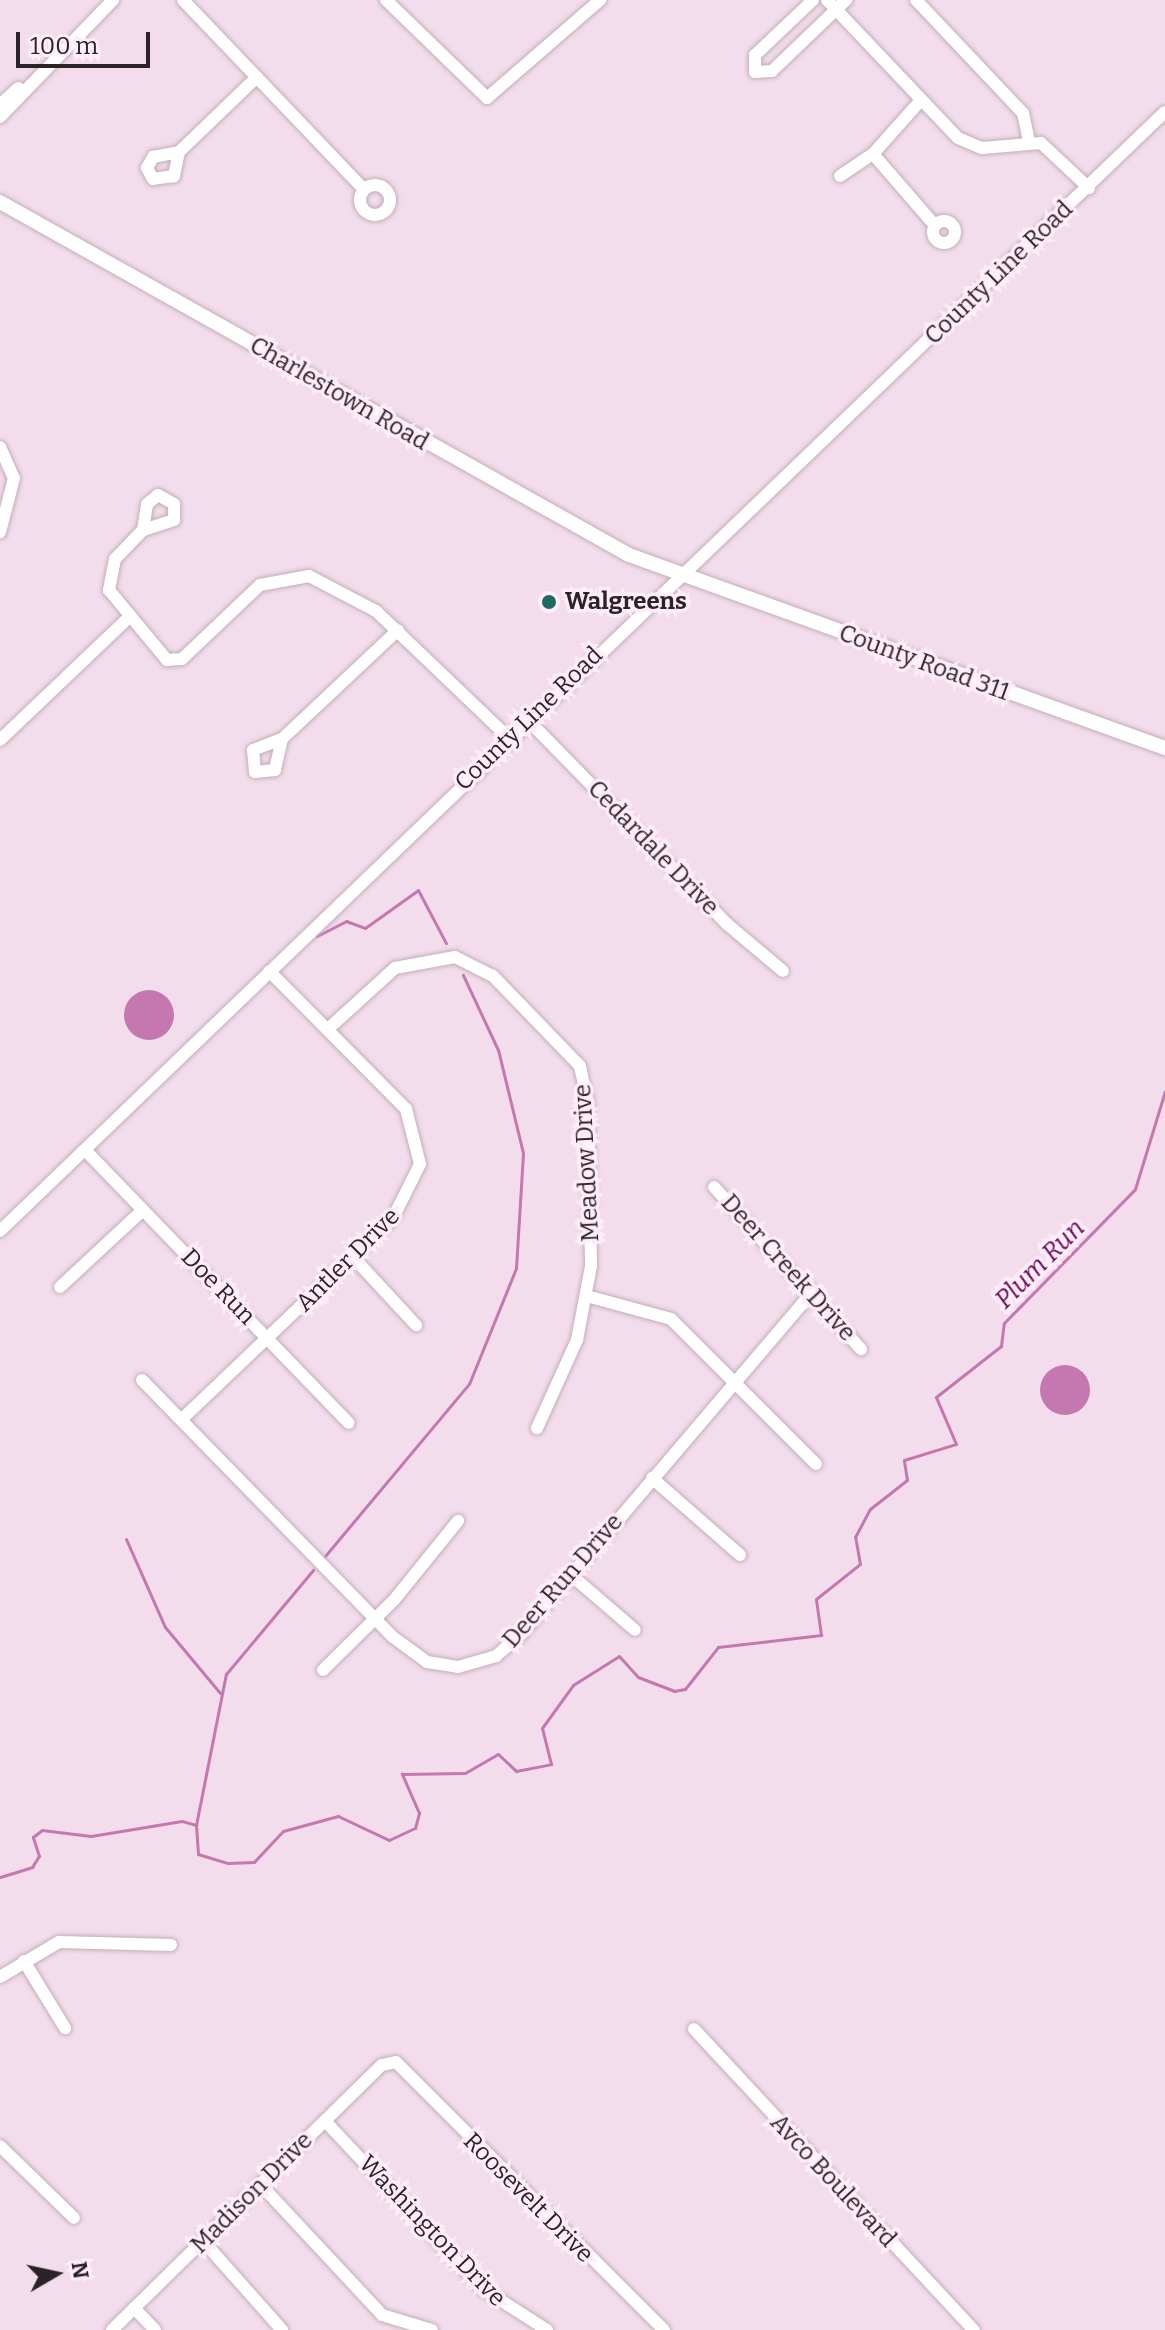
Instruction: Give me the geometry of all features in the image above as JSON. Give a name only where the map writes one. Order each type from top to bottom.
[{"type":"main road","name":"Charlestown Road","points":[[0,202],[540,509],[683,575]]},
{"type":"main road","name":"County Road 311","points":[[683,575],[1165,748]]},
{"type":"street","points":[[0,117],[113,0]]},
{"type":"street","points":[[183,0],[361,186]]},
{"type":"street","points":[[386,0],[487,98],[594,1]]},
{"type":"street","points":[[813,0],[755,55],[755,72],[772,71],[836,3],[921,100],[966,144],[1029,141],[1053,150],[1089,188]]},
{"type":"street","points":[[916,0],[1023,113],[1029,141]]},
{"type":"street","points":[[0,105],[54,64]]},
{"type":"street","points":[[179,152],[257,77]]},
{"type":"street","points":[[840,176],[873,154],[921,100]]},
{"type":"street","name":"County Line Road","points":[[0,1231],[86,1151],[508,737],[683,575],[1165,112]]},
{"type":"street","points":[[873,154],[932,222]]},
{"type":"street","points":[[0,447],[14,486],[0,532]]},
{"type":"street","points":[[143,530],[109,574],[112,598],[163,656],[178,661],[260,585],[299,574],[339,589],[398,630],[508,737]]},
{"type":"street","points":[[0,740],[128,618]]},
{"type":"street","points":[[282,739],[398,630]]},
{"type":"street","name":"Cedardale Drive","points":[[527,719],[727,924],[783,971]]},
{"type":"street","name":"Meadow Drive","points":[[328,1029],[395,968],[455,957],[493,976],[570,1048],[588,1105],[594,1225],[587,1296],[568,1362],[537,1428]]},
{"type":"street","name":"Antler Drive","points":[[182,1419],[353,1257],[411,1194],[419,1142],[406,1109],[269,971]]},
{"type":"street","name":"Doe Run","points":[[86,1151],[349,1423]]},
{"type":"street","name":"Deer Creek Drive","points":[[714,1187],[813,1291],[861,1349]]},
{"type":"street","points":[[60,1287],[143,1210]]},
{"type":"street","points":[[353,1257],[416,1325]]},
{"type":"street","name":"Deer Run Drive","points":[[142,1380],[376,1620],[427,1662],[478,1663],[522,1633],[813,1291]]},
{"type":"street","points":[[587,1296],[671,1319],[816,1464]]},
{"type":"street","points":[[652,1478],[740,1555]]},
{"type":"street","points":[[323,1670],[376,1620],[458,1521]]},
{"type":"street","points":[[571,1575],[635,1630]]},
{"type":"street","points":[[0,1977],[59,1942],[171,1945]]},
{"type":"street","points":[[24,1961],[65,2028]]},
{"type":"street","name":"Avco Boulevard","points":[[694,2029],[974,2330]]},
{"type":"street","name":"Madison Drive","points":[[112,2330],[382,2065],[396,2062]]},
{"type":"street","name":"Roosevelt Drive","points":[[396,2062],[664,2330]]},
{"type":"street","name":"Washington Drive","points":[[325,2121],[483,2289],[547,2330]]},
{"type":"street","points":[[0,2146],[74,2218]]},
{"type":"street","points":[[260,2184],[382,2315],[432,2330]]},
{"type":"street","points":[[204,2242],[282,2330]]},
{"type":"street","points":[[134,2308],[155,2330]]},
{"type":"shaded area","points":[[149,990],[166,998],[174,1015],[166,1032],[149,1040],[132,1032],[124,1015],[132,998]]},
{"type":"shaded area","points":[[1065,1365],[1083,1372],[1090,1390],[1083,1408],[1065,1415],[1047,1408],[1040,1390],[1047,1372]]},
{"type":"waterway","points":[[317,936],[346,921],[365,928],[418,890],[446,943]]},
{"type":"waterway","points":[[325,1556],[469,1384],[516,1268],[523,1153],[498,1050],[463,975]]},
{"type":"waterway","name":"Plum Run","points":[[0,1877],[32,1867],[39,1856],[33,1837],[42,1830],[91,1836],[182,1821],[196,1825],[198,1854],[228,1863],[254,1862],[283,1831],[338,1816],[389,1840],[415,1828],[419,1813],[402,1774],[465,1773],[498,1754],[516,1771],[551,1764],[542,1728],[573,1685],[619,1656],[638,1677],[674,1691],[685,1689],[718,1647],[821,1635],[816,1599],[860,1564],[855,1537],[870,1509],[907,1480],[904,1460],[956,1444],[936,1397],[1001,1346],[1004,1323],[1135,1189],[1165,1091]]},
{"type":"waterway","points":[[126,1539],[165,1627],[220,1693]]},
{"type":"waterway","points":[[196,1825],[226,1674],[313,1570]]},
{"type":"place","name":"Walgreens","points":[[549,602]]}]
